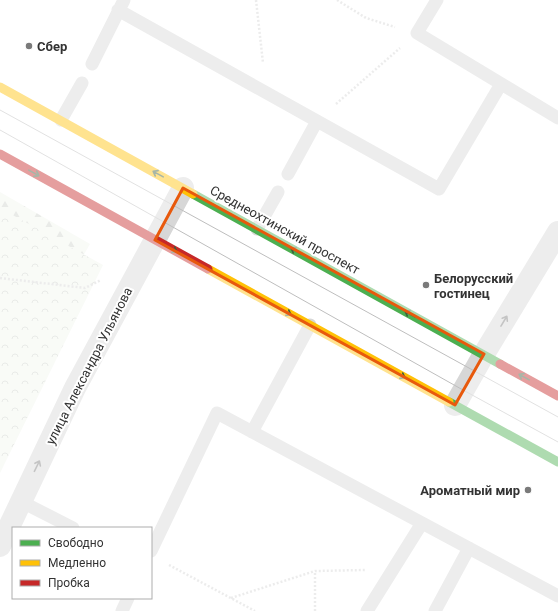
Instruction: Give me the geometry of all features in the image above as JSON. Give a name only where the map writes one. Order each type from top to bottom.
[{"type":"main road","name":"Среднеохтинский проспект","points":[[0,87],[558,396]]},
{"type":"main road","points":[[0,154],[558,462]]},
{"type":"street","name":"улица Александра Ульянова","points":[[0,546],[75,388],[183,188]]},
{"type":"street","points":[[455,405],[558,232]]},
{"type":"lane","points":[[437,0],[417,33],[558,118]]},
{"type":"lane","points":[[92,64],[121,5],[265,92],[439,189],[501,84]]},
{"type":"lane","points":[[61,120],[82,83]]},
{"type":"lane","points":[[288,174],[317,121]]},
{"type":"lane","points":[[257,229],[278,192]]},
{"type":"lane","points":[[252,432],[310,325]]},
{"type":"lane","points":[[152,549],[217,413],[558,596]]},
{"type":"lane","points":[[20,502],[72,527]]},
{"type":"lane","points":[[367,611],[422,523]]},
{"type":"lane","points":[[435,611],[469,548]]},
{"type":"lane","points":[[122,611],[128,599]]},
{"type":"path","points":[[256,0],[265,92]]},
{"type":"path","points":[[336,0],[366,18],[417,33]]},
{"type":"path","points":[[317,121],[417,33]]},
{"type":"path","points":[[0,278],[85,288],[103,279]]},
{"type":"path","points":[[164,562],[255,611]]},
{"type":"path","points":[[231,598],[315,571],[393,569]]},
{"type":"path","points":[[315,571],[315,611]]},
{"type":"highlighted area","points":[[183,188],[484,354],[455,405],[155,240]]},
{"type":"green space","points":[[0,192],[90,244],[72,275],[0,234]]},
{"type":"green space","points":[[0,208],[103,265],[0,473]]},
{"type":"tram line","points":[[0,110],[558,417]]},
{"type":"tram line","points":[[0,130],[558,442]]},
{"type":"traffic: fast","points":[[193,194],[500,364]]},
{"type":"traffic: fast","points":[[449,402],[558,462]]},
{"type":"traffic: slow","points":[[0,87],[193,194]]},
{"type":"traffic: slow","points":[[208,269],[449,402]]},
{"type":"traffic: jam","points":[[0,154],[208,269]]},
{"type":"traffic: jam","points":[[500,364],[558,396]]},
{"type":"place","name":"Сбер","points":[[29,46]]},
{"type":"place","name":"Белорусский гостинец","points":[[426,285]]},
{"type":"place","name":"Ароматный мир","points":[[528,490]]}]
